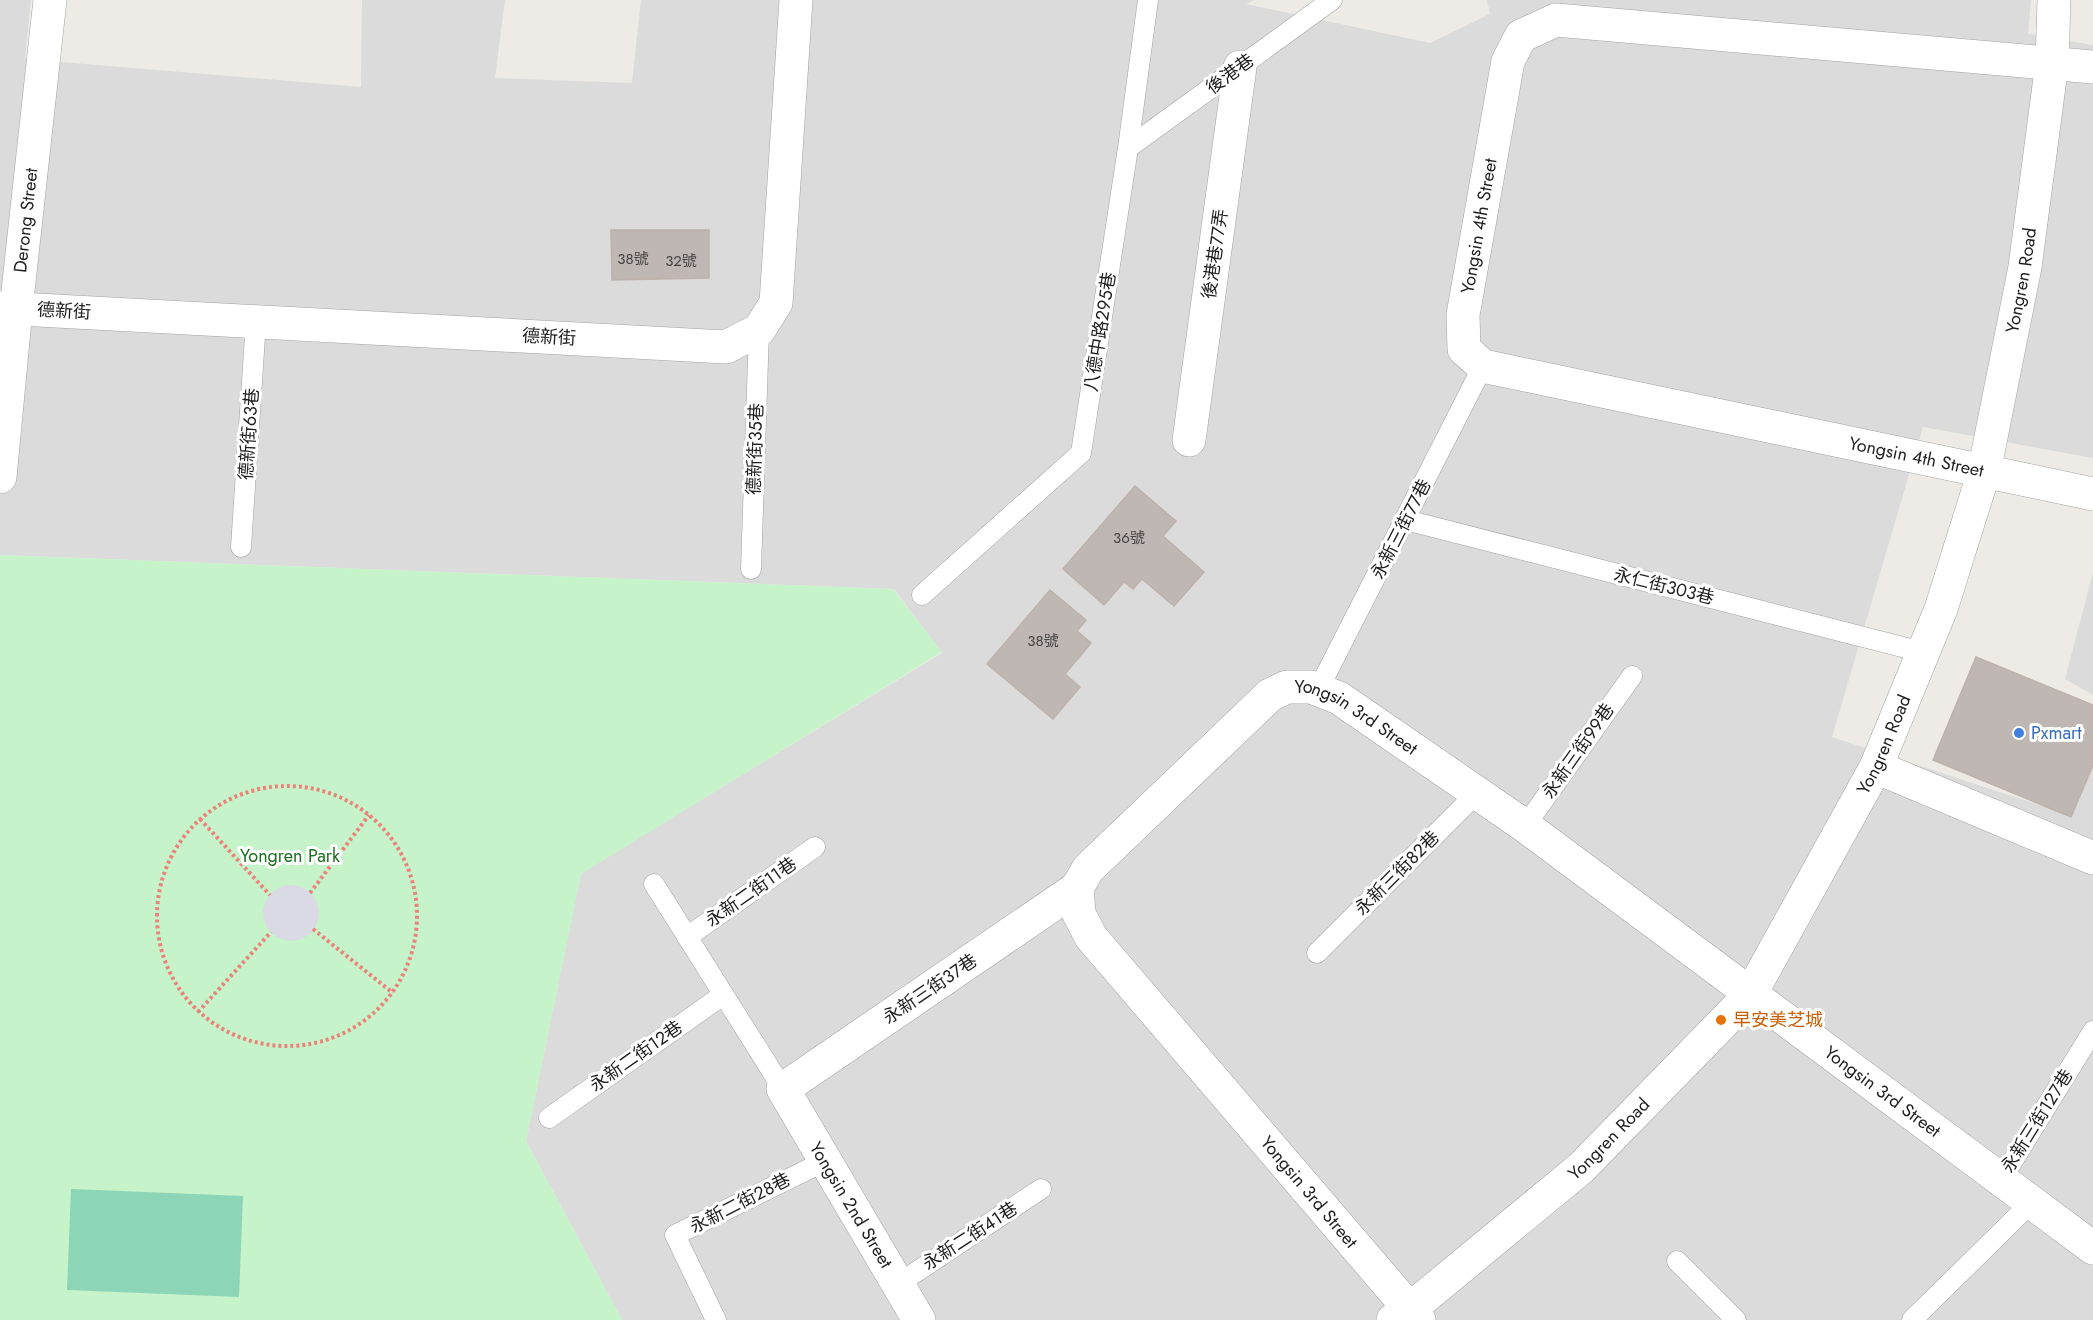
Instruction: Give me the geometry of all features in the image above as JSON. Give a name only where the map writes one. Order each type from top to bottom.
[{"type":"street","name":"Derong Street","points":[[0,477],[8,308],[50,0]]},
{"type":"street","points":[[759,330],[776,303],[796,0]]},
{"type":"street","name":"Yongren Road","points":[[1407,1317],[1581,1168],[1750,995],[1876,767],[1941,609],[1984,472],[2025,267],[2052,63],[2054,0]]},
{"type":"street","name":"Yongsin 4th Street","points":[[2093,67],[1556,21],[1521,36],[1508,61],[1463,315],[1464,349],[1483,366],[2093,494]]},
{"type":"street","name":"後港巷77弄","points":[[1189,440],[1240,67]]},
{"type":"street","name":"德新街","points":[[8,308],[726,347],[759,330]]},
{"type":"street","name":"Yongsin 3rd Street","points":[[1407,1317],[1091,937],[1079,914],[1077,888],[1088,869],[1270,694],[1287,687],[1311,687],[1339,698],[1525,826],[2093,1248]]},
{"type":"street","points":[[1876,767],[2093,858]]},
{"type":"street","name":"永新三街37巷","points":[[783,1089],[1077,888]]},
{"type":"street","name":"Yongsin 2nd Street","points":[[783,1089],[920,1320]]},
{"type":"lane","name":"八德中路295巷","points":[[922,595],[1081,453],[1128,148],[1148,0]]},
{"type":"lane","name":"後港巷","points":[[1128,148],[1332,0]]},
{"type":"lane","name":"德新街63巷","points":[[241,547],[256,321]]},
{"type":"lane","name":"德新街35巷","points":[[751,569],[759,330]]},
{"type":"lane","name":"永新三街77巷","points":[[1318,690],[1483,366]]},
{"type":"lane","name":"永仁街303巷","points":[[1406,520],[1922,652]]},
{"type":"lane","name":"永新三街99巷","points":[[1525,826],[1632,676]]},
{"type":"lane","name":"永新三街82巷","points":[[1317,953],[1477,793]]},
{"type":"lane","name":"永新二街11巷","points":[[687,937],[815,847]]},
{"type":"lane","points":[[654,884],[783,1089]]},
{"type":"lane","name":"永新二街12巷","points":[[549,1118],[723,995]]},
{"type":"lane","name":"永新三街127巷","points":[[2001,1180],[2093,1031]]},
{"type":"lane","name":"永新二街28巷","points":[[716,1320],[675,1236],[825,1161]]},
{"type":"lane","name":"永新二街41巷","points":[[898,1284],[1041,1189]]},
{"type":"lane","points":[[1912,1320],[2031,1203]]},
{"type":"lane","points":[[1677,1261],[1736,1320]]},
{"type":"path","points":[[302,787],[338,796],[369,815],[392,838],[408,867],[417,899],[417,932],[409,964],[393,993],[367,1019],[336,1037],[300,1046],[264,1044],[237,1036],[198,1012],[176,984],[162,951],[157,916],[162,880],[176,847],[200,819],[230,799],[265,788],[302,787]]},
{"type":"path","points":[[310,892],[369,815]]},
{"type":"path","points":[[200,819],[270,895]]},
{"type":"path","points":[[313,929],[393,993]]},
{"type":"path","points":[[198,1012],[271,932]]},
{"type":"shaded area","points":[[0,0],[31,0],[25,59],[361,87],[362,0],[505,0],[495,78],[632,83],[641,0],[1254,0],[1246,4],[1430,43],[1490,14],[1487,0],[2031,0],[2028,34],[2093,45],[2093,458],[1923,427],[1832,737],[2055,810],[2093,705],[2093,1320],[622,1320],[526,1141],[581,873],[942,653],[894,589],[0,555]]},
{"type":"shaded area","points":[[2093,572],[2093,695],[2065,679]]},
{"type":"shaded area","points":[[291,885],[306,890],[314,898],[319,913],[314,928],[306,936],[291,941],[276,936],[268,928],[263,913],[268,898],[276,890]]},
{"type":"green space","name":"Yongren Park","points":[[0,555],[893,589],[942,652],[581,874],[526,1141],[622,1320],[0,1320]]},
{"type":"green space","points":[[71,1189],[243,1196],[239,1297],[67,1290]]},
{"type":"building","points":[[611,230],[709,230],[709,278],[612,280]]},
{"type":"building","points":[[1135,486],[1176,521],[1163,536],[1204,572],[1174,606],[1142,579],[1133,589],[1124,582],[1104,605],[1063,569]]},
{"type":"building","points":[[1050,590],[1086,620],[1077,631],[1091,643],[1065,674],[1080,687],[1053,719],[987,664]]},
{"type":"building","name":"Pxmart","points":[[1976,657],[2093,705],[2093,765],[2071,817],[1933,760]]},
{"type":"place","name":"Pxmart","points":[[2019,733]]},
{"type":"place","name":"早安美芝城","points":[[1721,1020]]}]
